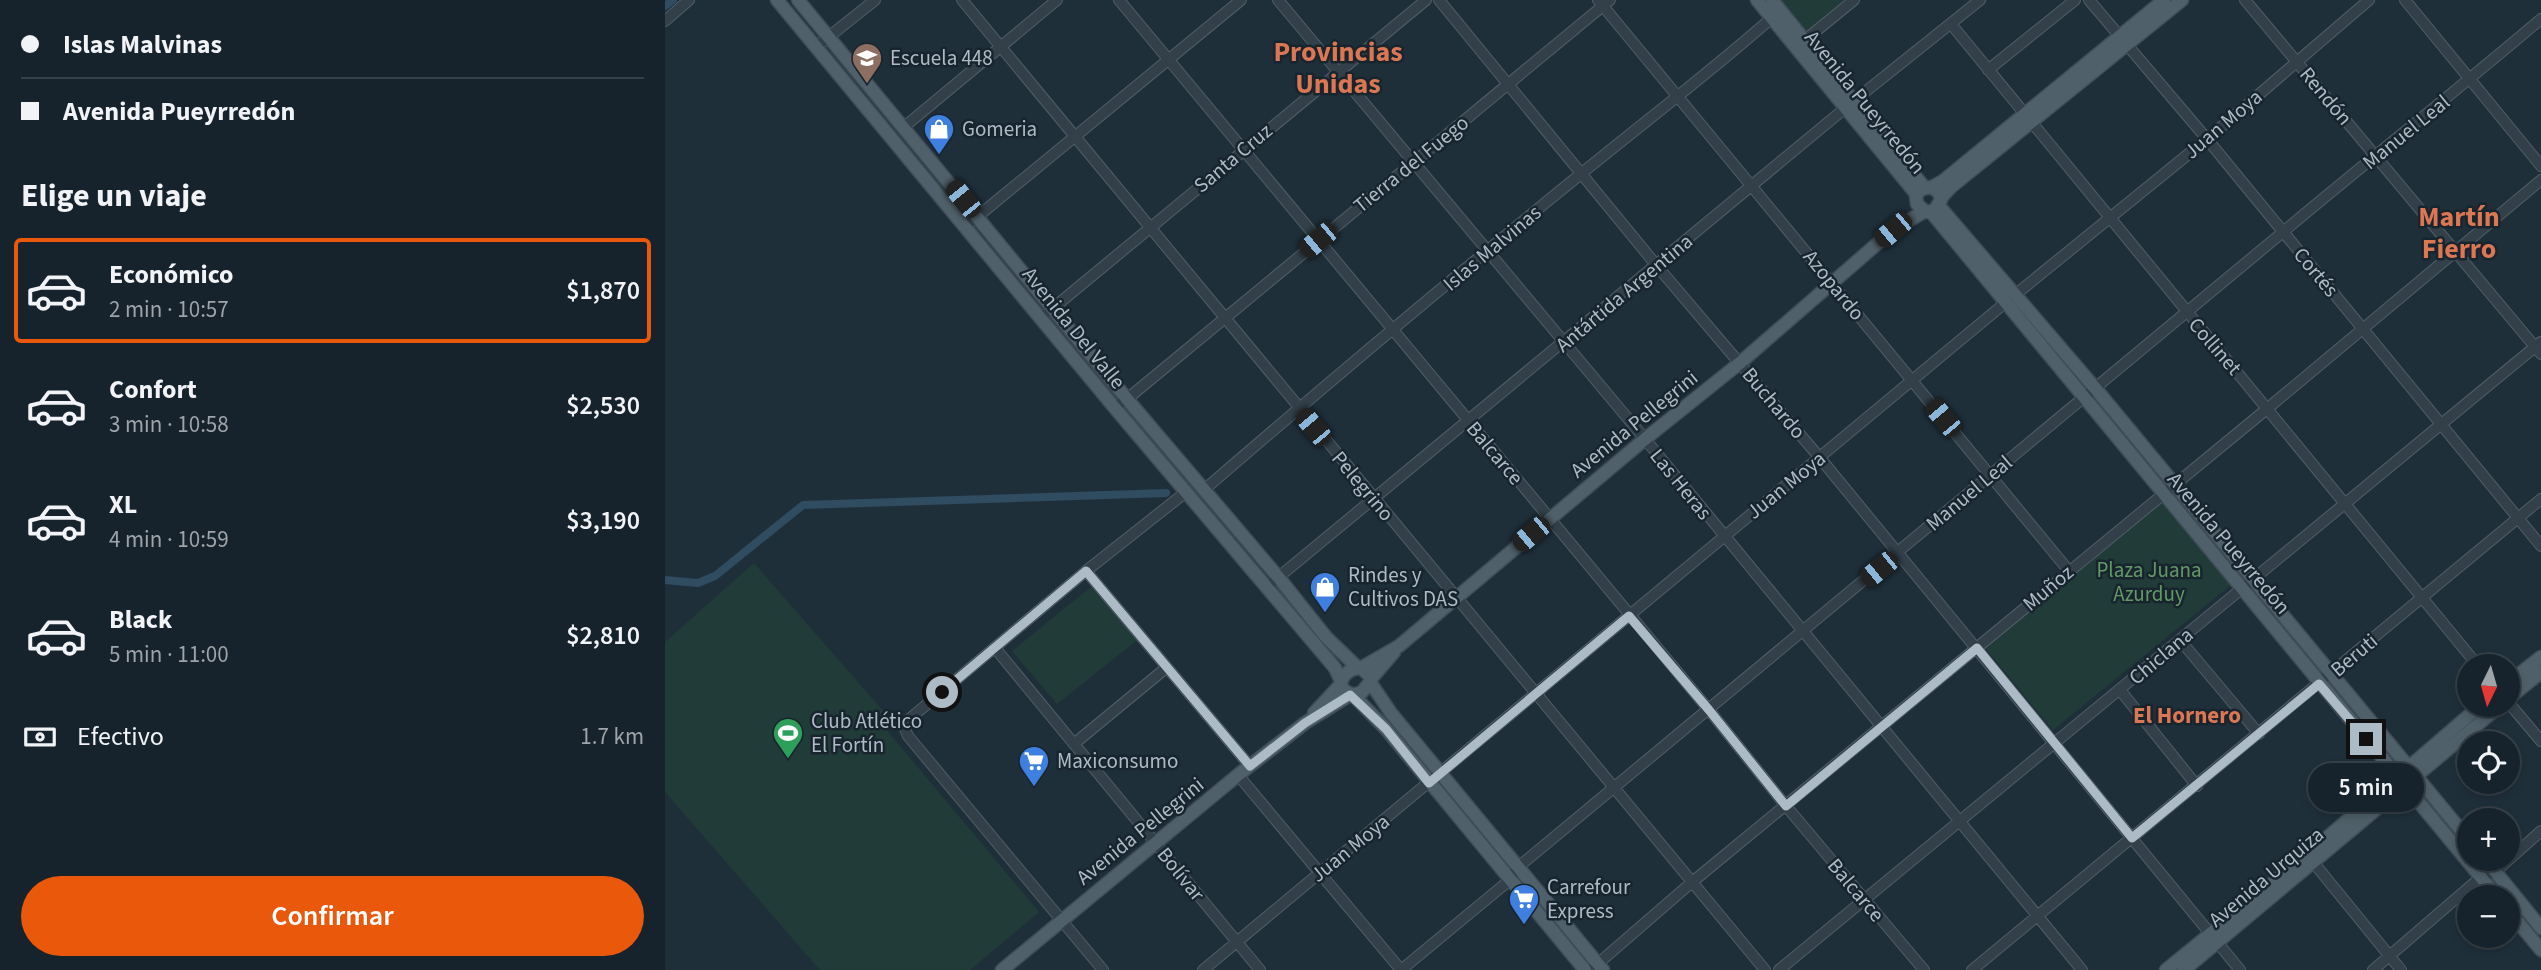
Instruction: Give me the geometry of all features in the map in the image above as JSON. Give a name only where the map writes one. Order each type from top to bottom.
[{"type":"main road","name":"Avenida Del Valle","points":[[777,0],[1114,407],[1268,586],[1335,668],[1341,683]]},
{"type":"main road","name":"Avenida Del Valle","points":[[798,0],[1326,637],[1359,668]]},
{"type":"main road","name":"Avenida Pueyrredón","points":[[1757,0],[1775,9],[1805,40],[1850,104]]},
{"type":"main road","name":"Avenida Pellegrini","points":[[2124,40],[2164,0]]},
{"type":"main road","name":"Avenida Pellegrini","points":[[1370,681],[1399,646],[1456,596],[1741,362],[1928,200],[1951,187],[2124,40],[2182,0]]},
{"type":"main road","name":"Avenida Pueyrredón","points":[[1775,9],[2162,493],[2332,673],[2457,825]]},
{"type":"main road","name":"Avenida Pueyrredón","points":[[2009,299],[2095,388],[2173,484],[2248,583],[2319,684],[2487,885]]},
{"type":"main road","name":"Avenida Pellegrini","points":[[1359,668],[1399,646]]},
{"type":"main road","points":[[2520,674],[2541,657]]},
{"type":"main road","points":[[1514,873],[1391,713],[1370,681],[1370,676],[1359,668],[1347,673],[1341,683],[1343,690],[1386,729],[1429,783],[1514,873],[1594,968]]},
{"type":"main road","points":[[2520,690],[2541,672]]},
{"type":"main road","points":[[1351,695],[1362,692],[1370,681]]},
{"type":"main road","name":"Avenida Pellegrini","points":[[1305,723],[1341,683]]},
{"type":"main road","name":"Avenida Pellegrini","points":[[1002,970],[1238,775],[1305,723],[1351,695]]},
{"type":"main road","name":"Avenida Urquiza","points":[[2412,771],[2467,718]]},
{"type":"main road","name":"Avenida Urquiza","points":[[2184,970],[2213,938],[2311,859],[2400,780],[2483,718]]},
{"type":"main road","points":[[2495,872],[2541,928]]},
{"type":"main road","points":[[2520,925],[2541,950]]},
{"type":"main road","points":[[2165,970],[2213,938]]},
{"type":"street","points":[[665,21],[689,0]]},
{"type":"street","points":[[815,47],[874,0]]},
{"type":"street","name":"Pelegrino","points":[[962,0],[1765,970]]},
{"type":"street","points":[[904,127],[1057,0]]},
{"type":"street","name":"Balcarce","points":[[1119,0],[1924,970]]},
{"type":"street","points":[[966,226],[1241,0]]},
{"type":"street","name":"Las Heras","points":[[1278,0],[2082,970]]},
{"type":"street","name":"Santa Cruz","points":[[1041,318],[1426,0]]},
{"type":"street","name":"Buchardo","points":[[1439,0],[1657,266],[1741,362],[2240,970]]},
{"type":"street","points":[[1805,40],[1854,0]]},
{"type":"street","name":"Antártida Argentina","points":[[1268,586],[1850,104],[1980,0]]},
{"type":"street","points":[[1988,70],[2075,0]]},
{"type":"street","name":"Cortés","points":[[2089,0],[2207,139],[2541,546]]},
{"type":"street","name":"Rendón","points":[[2245,0],[2539,348]]},
{"type":"street","name":"Juan Moya","points":[[1203,970],[2009,299],[2207,139],[2369,0]]},
{"type":"street","points":[[2405,0],[2541,166]]},
{"type":"street","name":"Tierra del Fuego","points":[[1114,407],[1508,85],[1604,2]]},
{"type":"street","name":"Azopardo","points":[[1604,2],[1677,97],[1832,281],[2069,571]]},
{"type":"street","name":"Islas Malvinas","points":[[1205,489],[1298,409],[1677,97],[1775,9]]},
{"type":"street","name":"Manuel Leal","points":[[1401,970],[1612,787],[1709,710],[2541,19]]},
{"type":"street","name":"Collinet","points":[[1951,24],[2468,654]]},
{"type":"street","name":"Muñoz","points":[[1594,968],[1691,883],[2541,180]]},
{"type":"street","name":"Chiclana","points":[[1779,970],[2441,424],[2539,348]]},
{"type":"street","points":[[1103,970],[908,736],[905,729],[907,721],[1086,571],[1186,492]]},
{"type":"street","name":"Beruti","points":[[1972,970],[2541,499]]},
{"type":"street","points":[[1086,571],[1250,766]]},
{"type":"street","points":[[2181,640],[2259,734]]},
{"type":"street","name":"Bolívar","points":[[995,648],[1260,970]]},
{"type":"street","points":[[1075,743],[1166,667]]},
{"type":"street","points":[[2120,690],[2197,786]]},
{"type":"street","points":[[2520,716],[2541,741]]},
{"type":"street","points":[[1238,775],[1401,970]]},
{"type":"street","points":[[2373,970],[2481,877],[2495,872],[2541,831]]},
{"type":"street","points":[[2311,859],[2401,970]]},
{"type":"green space","points":[[1780,0],[1845,0],[1805,32]]},
{"type":"green space","points":[[833,51],[964,210],[961,212],[829,53]]},
{"type":"green space","points":[[1131,411],[1269,573],[1266,575],[1128,414]]},
{"type":"green space","name":"Plaza Juana Azurduy","points":[[2162,501],[2231,585],[2053,730],[1984,647]]},
{"type":"green space","name":"Club Atlético El Fortín","points":[[754,563],[892,721],[885,728],[1039,912],[970,970],[820,970],[665,792],[665,642]]},
{"type":"green space","points":[[1091,587],[1137,640],[1057,704],[1012,651]]},
{"type":"waterway","points":[[665,6],[673,0]]},
{"type":"waterway","points":[[665,580],[698,583],[715,576],[803,505],[1166,493]]},
{"type":"place","name":"Escuela 448","points":[[867,85]]},
{"type":"place","name":"Gomeria","points":[[939,156]]},
{"type":"place","name":"Rindes y Cultivos DAS","points":[[1325,614]]},
{"type":"place","name":"Club Atlético El Fortín","points":[[788,760]]},
{"type":"place","name":"Maxiconsumo","points":[[1034,788]]},
{"type":"place","name":"Carrefour Express","points":[[1524,926]]},
{"type":"district","name":"Provincias Unidas","points":[[1338,68]]},
{"type":"district","name":"Martín Fierro","points":[[2459,233]]},
{"type":"district","name":"El Hornero","points":[[2187,715]]},
{"type":"route","points":[[942,692],[1086,571],[1250,766],[1305,723],[1353,695],[1386,729],[1429,783],[1629,616],[1786,806],[1977,648],[2132,838],[2319,684],[2366,739]]}]
